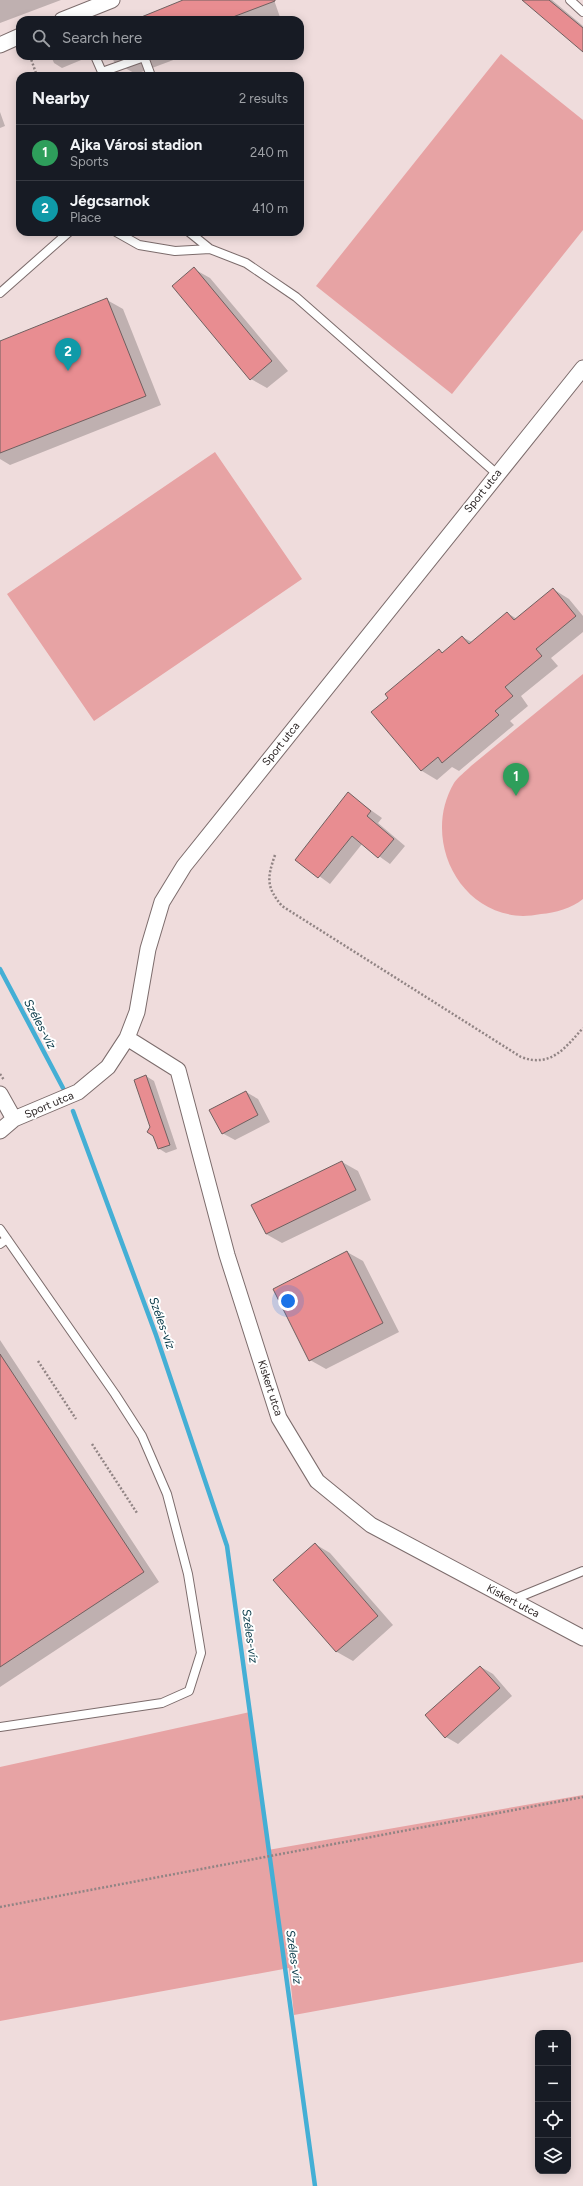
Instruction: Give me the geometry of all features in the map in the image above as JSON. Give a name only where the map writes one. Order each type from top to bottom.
[{"type":"street","points":[[82,16],[112,0]]},
{"type":"street","points":[[0,45],[16,38]]},
{"type":"street","name":"Sport utca","points":[[0,1131],[14,1119],[78,1092],[108,1067],[128,1038],[137,1012],[148,948],[162,902],[184,866],[583,368]]},
{"type":"street","name":"Kiskert utca","points":[[128,1038],[178,1070],[227,1255],[280,1418],[317,1481],[370,1525],[583,1638]]},
{"type":"street","points":[[0,1094],[14,1119]]},
{"type":"lane","points":[[570,0],[583,12]]},
{"type":"lane","points":[[98,60],[102,72],[136,60]]},
{"type":"lane","points":[[145,60],[150,72]]},
{"type":"lane","points":[[0,293],[64,236]]},
{"type":"lane","points":[[123,236],[139,245],[175,251],[210,249]]},
{"type":"lane","points":[[194,236],[210,249],[246,263],[296,297],[497,474]]},
{"type":"lane","points":[[0,1230],[4,1241],[115,1394],[142,1436],[167,1494],[188,1574],[201,1653],[189,1691],[162,1703],[0,1726]]},
{"type":"lane","points":[[511,1600],[583,1571]]},
{"type":"path","points":[[31,60],[36,72]]},
{"type":"path","points":[[275,855],[269,871],[271,893],[282,906],[521,1057],[533,1061],[547,1059],[562,1052],[583,1028]]},
{"type":"path","points":[[38,1361],[76,1419]]},
{"type":"path","points":[[92,1444],[138,1513]]},
{"type":"path","points":[[0,1907],[583,1797]]},
{"type":"shaded area","points":[[501,54],[583,120],[583,230],[452,394],[316,286]]},
{"type":"shaded area","points":[[215,452],[302,579],[94,721],[7,594]]},
{"type":"shaded area","points":[[583,674],[583,899],[558,911],[529,916],[500,912],[480,902],[464,887],[452,869],[444,848],[442,826],[445,804],[454,783],[462,774]]},
{"type":"shaded area","points":[[250,1712],[268,1850],[583,1795],[583,1962],[294,2015],[289,1968],[0,2021],[0,1767]]},
{"type":"building","points":[[183,0],[275,0],[236,16],[144,16]]},
{"type":"building","points":[[522,0],[549,0],[583,28],[583,52]]},
{"type":"building","points":[[194,267],[272,361],[250,380],[172,286]]},
{"type":"building","points":[[107,298],[146,396],[0,453],[0,341]]},
{"type":"building","points":[[553,588],[576,616],[536,649],[542,656],[505,687],[513,696],[495,711],[499,715],[442,763],[438,757],[421,771],[371,712],[388,698],[385,694],[439,649],[442,653],[462,636],[469,644],[507,612],[514,620]]},
{"type":"building","points":[[348,792],[371,811],[367,816],[394,839],[378,858],[352,836],[318,878],[295,860]]},
{"type":"building","points":[[146,1075],[170,1145],[158,1149],[153,1136],[147,1132],[150,1127],[134,1080]]},
{"type":"building","points":[[246,1091],[258,1115],[222,1134],[209,1110]]},
{"type":"building","points":[[342,1161],[356,1190],[266,1234],[251,1205]]},
{"type":"building","points":[[347,1251],[383,1323],[309,1361],[273,1289]]},
{"type":"building","points":[[0,1354],[144,1572],[0,1667]]},
{"type":"building","points":[[315,1543],[378,1616],[336,1652],[273,1580]]},
{"type":"building","points":[[480,1666],[500,1688],[445,1738],[425,1715]]},
{"type":"waterway","name":"Széles-víz","points":[[0,969],[63,1088]]},
{"type":"waterway","name":"Széles-víz","points":[[73,1111],[156,1335],[227,1546],[315,2186]]},
{"type":"place","name":"Jégcsarnok","points":[[68,371]]},
{"type":"place","name":"Ajka Városi stadion","points":[[516,796]]}]
